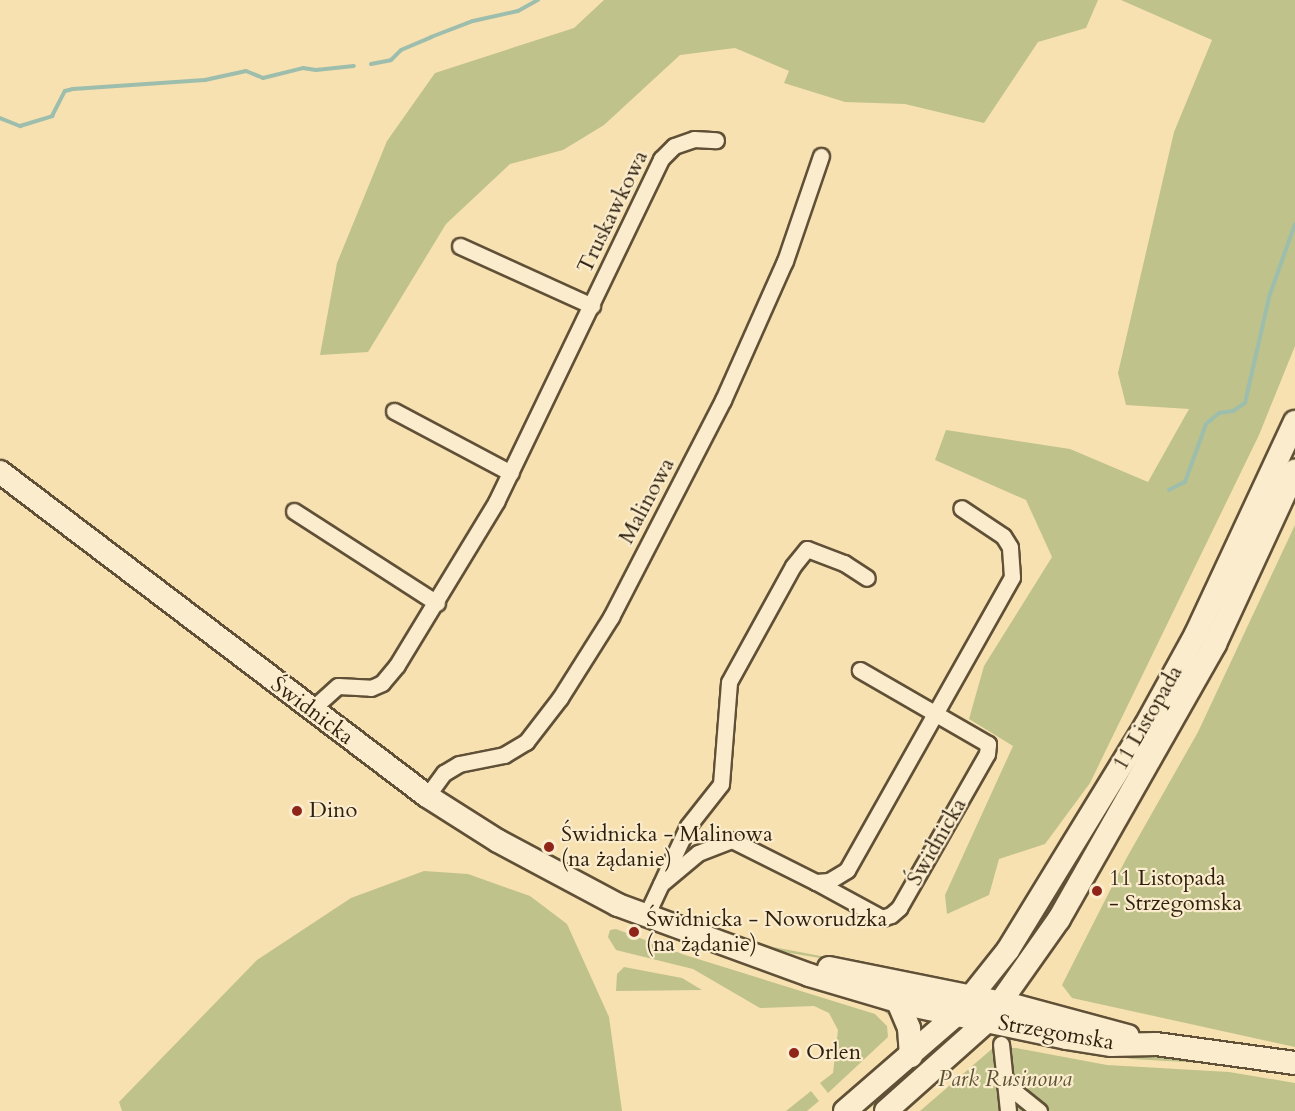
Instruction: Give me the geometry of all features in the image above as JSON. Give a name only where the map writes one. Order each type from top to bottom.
[{"type":"main road","name":"11 Listopada","points":[[845,1111],[911,1056],[964,1005],[1008,950],[1146,725],[1211,606],[1295,422]]},
{"type":"main road","name":"11 Listopada","points":[[886,1111],[987,1021],[1025,970],[1100,850],[1215,644],[1295,471]]},
{"type":"main road","name":"Świdnicka","points":[[0,472],[426,796],[515,851],[646,916],[898,1002],[964,1005],[1002,1003]]},
{"type":"main road","name":"Świdnicka","points":[[746,952],[964,1005]]},
{"type":"main road","points":[[1025,970],[1040,1012]]},
{"type":"main road","points":[[898,1002],[909,1028],[911,1056]]},
{"type":"main road","name":"Strzegomska","points":[[1002,1003],[1156,1044],[1295,1062]]},
{"type":"main road","name":"Strzegomska","points":[[964,1005],[987,1021],[1111,1045],[1156,1044]]},
{"type":"street","name":"Truskawkowa","points":[[311,710],[338,686],[371,687],[382,683],[437,603],[511,473],[661,159],[674,146],[694,139],[716,140]]},
{"type":"street","name":"Malinowa","points":[[426,796],[444,773],[459,764],[504,755],[526,742],[560,698],[611,617],[728,390],[785,261],[821,156]]},
{"type":"street","name":"Truskawkowa","points":[[460,246],[592,306]]},
{"type":"street","points":[[394,411],[511,473]]},
{"type":"street","points":[[816,882],[829,881],[847,870],[1012,577],[1010,547],[1003,536],[961,508]]},
{"type":"street","points":[[294,511],[437,603]]},
{"type":"street","name":"Świdnicka","points":[[646,916],[688,826],[721,784],[729,682],[793,566],[807,549],[844,563],[867,578]]},
{"type":"street","name":"Świdnicka","points":[[661,884],[698,853],[732,840],[882,918],[899,908],[987,754],[988,744],[860,670]]},
{"type":"street","points":[[1001,1044],[1008,1086],[1008,1111]]},
{"type":"street","points":[[1008,1086],[1039,1111]]},
{"type":"green space","points":[[604,0],[1098,0],[1086,28],[1038,42],[984,123],[905,104],[845,102],[784,83],[789,71],[735,48],[680,55],[604,125],[563,150],[510,164],[446,224],[368,352],[320,355],[337,263],[387,141],[435,73],[574,28]]},
{"type":"green space","points":[[1121,0],[1295,0],[1295,346],[1259,435],[1090,783],[1045,844],[999,859],[989,895],[947,914],[945,895],[1013,746],[969,719],[984,666],[1052,557],[1026,500],[935,460],[946,430],[1070,449],[1148,482],[1189,409],[1126,405],[1118,373],[1174,132],[1212,40]]},
{"type":"green space","points":[[1295,525],[1295,1047],[1072,998],[1062,985],[1126,859],[1198,732]]},
{"type":"green space","points":[[424,871],[468,874],[530,896],[567,924],[609,1017],[622,1111],[122,1111],[119,1102],[257,960],[351,898]]},
{"type":"green space","points":[[670,913],[773,947],[921,975],[778,951]]},
{"type":"green space","points":[[616,929],[685,955],[875,1014],[887,1026],[888,1037],[828,1093],[820,1083],[833,1073],[838,1030],[829,1013],[814,1006],[760,1008],[693,969],[616,950],[608,937],[610,930]]},
{"type":"green space","points":[[675,940],[889,1009],[894,1019],[881,1009]]},
{"type":"green space","points":[[624,967],[682,978],[702,990],[616,991],[617,974]]},
{"type":"green space","name":"Park Rusinowa","points":[[993,1048],[1016,1048],[1107,1065],[1229,1072],[1295,1083],[1295,1111],[920,1111]]},
{"type":"green space","points":[[1073,1049],[1243,1059],[1219,1064],[1132,1059]]},
{"type":"green space","points":[[930,1050],[933,1054],[899,1085],[866,1111],[857,1111]]},
{"type":"green space","points":[[811,1091],[819,1101],[807,1111],[786,1111]]},
{"type":"waterway","points":[[371,64],[391,60],[401,50],[431,37],[473,21],[518,11],[538,0]]},
{"type":"waterway","points":[[0,118],[20,126],[52,116],[65,91],[73,89],[205,80],[246,71],[263,78],[303,68],[316,70],[354,66]]},
{"type":"waterway","points":[[1169,490],[1185,482],[1206,424],[1219,413],[1233,411],[1245,403],[1269,297],[1295,224]]},
{"type":"place","name":"Dino","points":[[297,811]]},
{"type":"place","name":"Świdnicka - Malinowa (na żądanie)","points":[[549,847]]},
{"type":"place","name":"11 Listopada - Strzegomska","points":[[1097,891]]},
{"type":"place","name":"Świdnicka - Noworudzka (na żądanie)","points":[[634,932]]},
{"type":"place","name":"Orlen","points":[[794,1053]]}]
